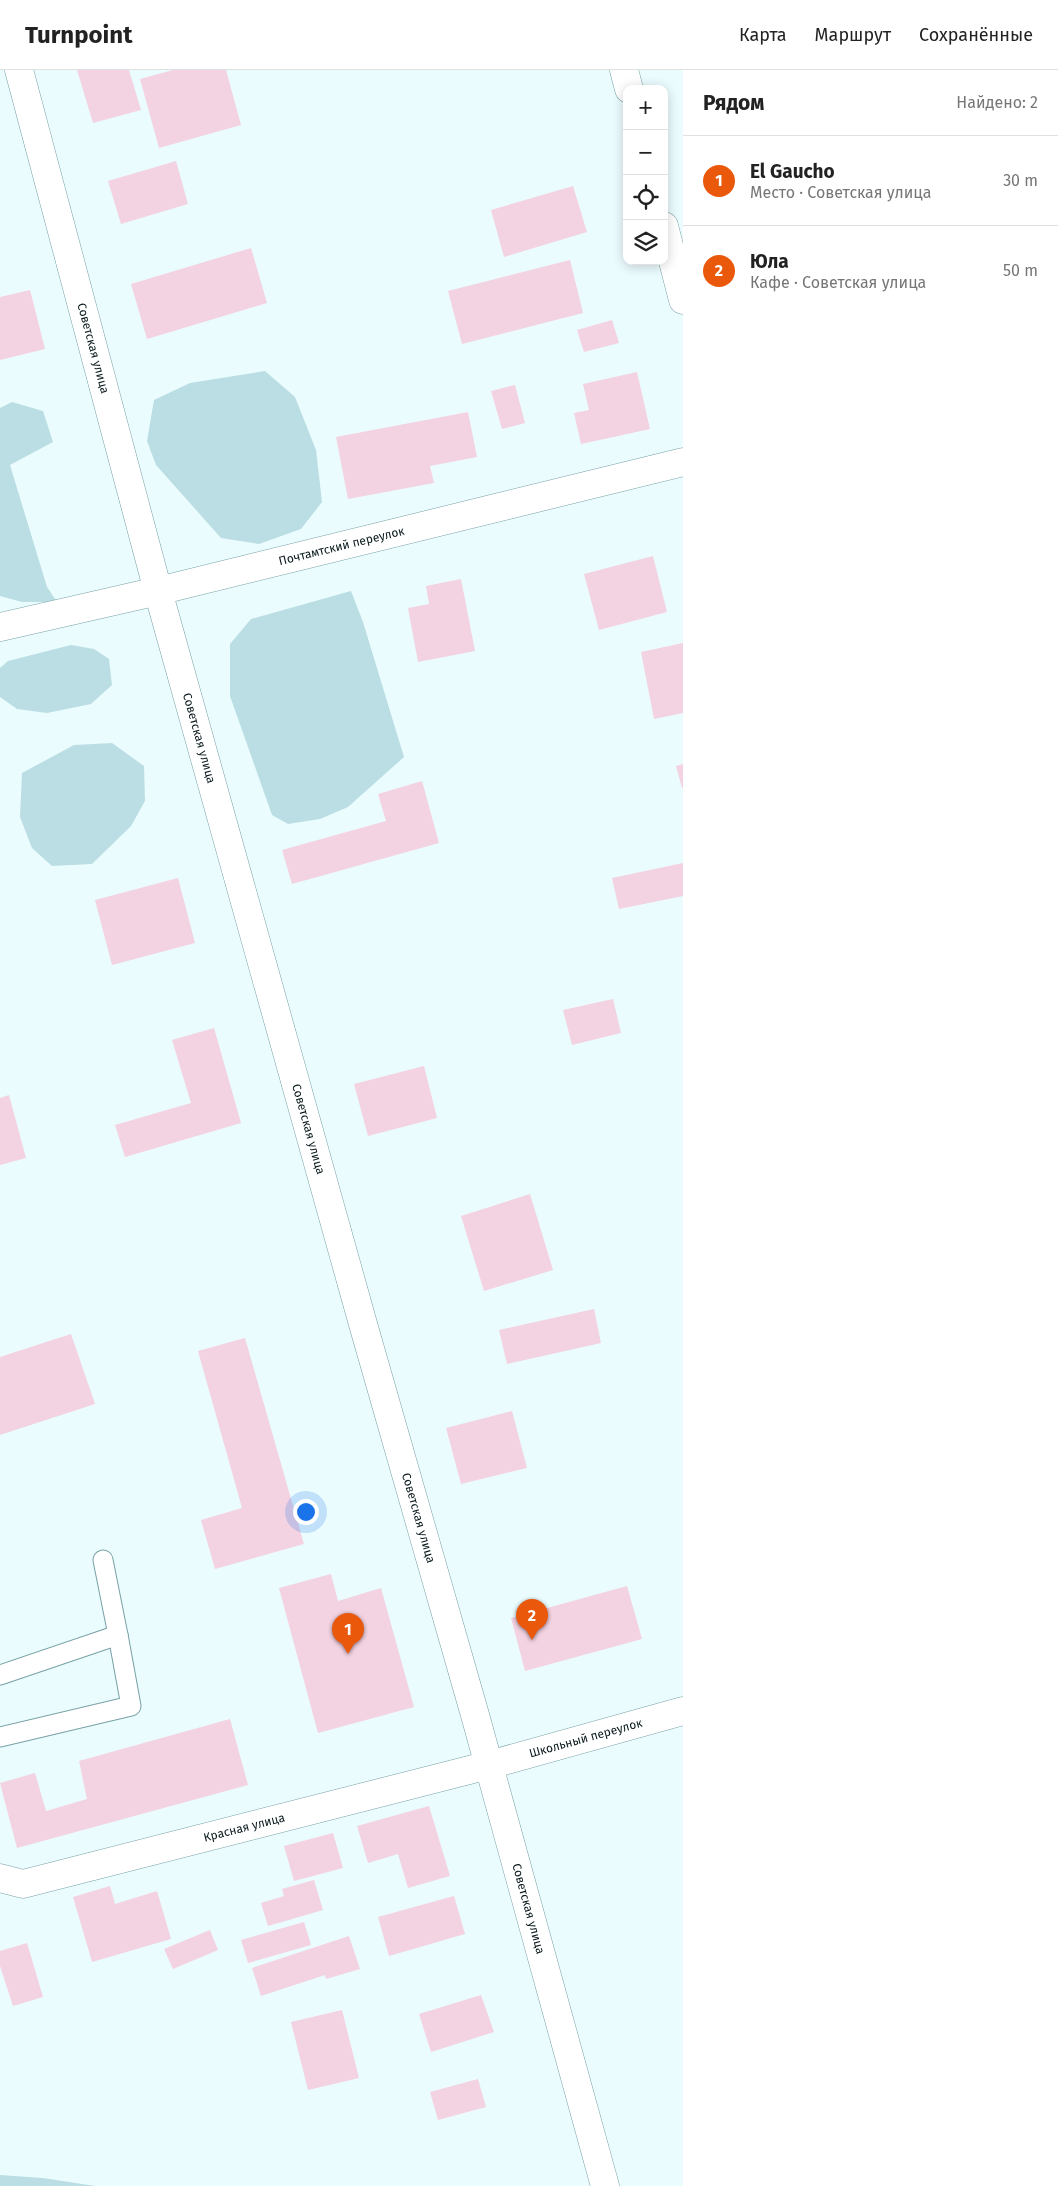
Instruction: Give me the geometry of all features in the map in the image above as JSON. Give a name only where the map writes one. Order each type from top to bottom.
[{"type":"main road","name":"Советская улица","points":[[19,70],[158,590],[489,1766],[605,2186]]},
{"type":"main road","points":[[624,70],[628,85]]},
{"type":"main road","points":[[668,242],[683,300]]},
{"type":"main road","name":"Почтамтский переулок","points":[[0,627],[683,462]]},
{"type":"main road","name":"Школьный переулок","points":[[489,1766],[683,1710]]},
{"type":"main road","name":"Красная улица","points":[[0,1878],[23,1884],[489,1766]]},
{"type":"lane","points":[[0,1737],[130,1706],[103,1560]]},
{"type":"lane","points":[[0,1675],[118,1635]]},
{"type":"shaded area","points":[[265,371],[295,397],[316,450],[322,502],[301,529],[259,544],[221,538],[156,465],[147,441],[154,400],[190,383]]},
{"type":"shaded area","points":[[12,402],[43,411],[53,442],[10,465],[47,587],[57,602],[22,602],[0,596],[0,408]]},
{"type":"shaded area","points":[[351,591],[363,622],[404,757],[348,807],[320,819],[288,824],[272,815],[230,696],[230,644],[251,619]]},
{"type":"shaded area","points":[[71,645],[94,649],[109,659],[112,685],[91,704],[47,713],[17,709],[0,697],[0,668],[8,661]]},
{"type":"shaded area","points":[[112,743],[144,766],[145,801],[131,826],[92,864],[52,866],[32,848],[20,817],[22,773],[74,745]]},
{"type":"shaded area","points":[[0,2175],[43,2178],[95,2186],[0,2186]]},
{"type":"building","points":[[77,70],[129,70],[141,110],[93,123]]},
{"type":"building","points":[[173,70],[226,70],[241,125],[159,148],[140,79]]},
{"type":"building","points":[[176,161],[188,204],[121,224],[108,181]]},
{"type":"building","points":[[573,186],[587,232],[504,257],[491,210]]},
{"type":"building","points":[[251,248],[267,303],[147,339],[131,284]]},
{"type":"building","points":[[570,260],[583,313],[462,344],[448,291]]},
{"type":"building","points":[[30,290],[45,349],[0,360],[0,297]]},
{"type":"building","points":[[612,320],[619,343],[584,352],[577,330]]},
{"type":"building","points":[[637,372],[650,429],[581,444],[574,413],[589,410],[583,384]]},
{"type":"building","points":[[515,385],[525,423],[502,429],[491,391]]},
{"type":"building","points":[[468,412],[477,457],[430,466],[434,483],[348,499],[336,437]]},
{"type":"building","points":[[653,556],[667,612],[599,630],[584,574]]},
{"type":"building","points":[[461,579],[475,651],[418,662],[408,608],[429,604],[426,586]]},
{"type":"building","points":[[683,643],[683,713],[654,719],[641,652]]},
{"type":"building","points":[[683,764],[683,788],[682,788],[676,766]]},
{"type":"building","points":[[422,781],[439,843],[292,884],[282,850],[386,821],[378,794]]},
{"type":"building","points":[[683,863],[683,896],[619,909],[612,878]]},
{"type":"building","points":[[178,878],[195,943],[112,965],[95,900]]},
{"type":"building","points":[[613,999],[621,1033],[572,1045],[563,1010]]},
{"type":"building","points":[[214,1028],[241,1123],[125,1157],[115,1125],[191,1103],[172,1040]]},
{"type":"building","points":[[424,1066],[437,1118],[368,1136],[354,1084]]},
{"type":"building","points":[[9,1095],[26,1158],[0,1165],[0,1098]]},
{"type":"building","points":[[530,1194],[553,1270],[484,1291],[461,1216]]},
{"type":"building","points":[[594,1309],[601,1343],[507,1364],[499,1330]]},
{"type":"building","points":[[71,1334],[95,1404],[0,1435],[0,1357]]},
{"type":"building","points":[[245,1338],[304,1544],[215,1569],[201,1520],[242,1508],[198,1351]]},
{"type":"building","points":[[512,1411],[527,1468],[461,1484],[446,1428]]},
{"type":"building","points":[[331,1574],[338,1601],[381,1588],[414,1707],[318,1733],[279,1588]]},
{"type":"building","points":[[627,1586],[642,1639],[525,1671],[511,1618]]},
{"type":"building","points":[[230,1719],[248,1785],[17,1848],[0,1783],[35,1773],[46,1811],[87,1799],[79,1761]]},
{"type":"building","points":[[429,1806],[450,1876],[408,1888],[398,1854],[368,1863],[357,1826]]},
{"type":"building","points":[[333,1833],[343,1868],[294,1881],[284,1846]]},
{"type":"building","points":[[314,1880],[323,1910],[268,1926],[261,1903],[284,1896],[282,1889]]},
{"type":"building","points":[[110,1886],[115,1904],[157,1891],[171,1939],[92,1962],[73,1897]]},
{"type":"building","points":[[454,1896],[465,1934],[389,1956],[378,1917]]},
{"type":"building","points":[[304,1922],[311,1945],[248,1963],[241,1940]]},
{"type":"building","points":[[210,1930],[218,1950],[173,1969],[164,1949]]},
{"type":"building","points":[[349,1936],[360,1969],[326,1979],[325,1975],[261,1996],[252,1968]]},
{"type":"building","points":[[27,1943],[43,1997],[13,2006],[0,1966],[0,1951]]},
{"type":"building","points":[[481,1995],[494,2032],[431,2052],[419,2014]]},
{"type":"building","points":[[342,2010],[359,2078],[308,2090],[291,2022]]},
{"type":"building","points":[[478,2079],[486,2107],[438,2120],[430,2092]]},
{"type":"place","name":"Юла","points":[[532,1640]]},
{"type":"place","name":"El Gaucho","points":[[348,1654]]}]
